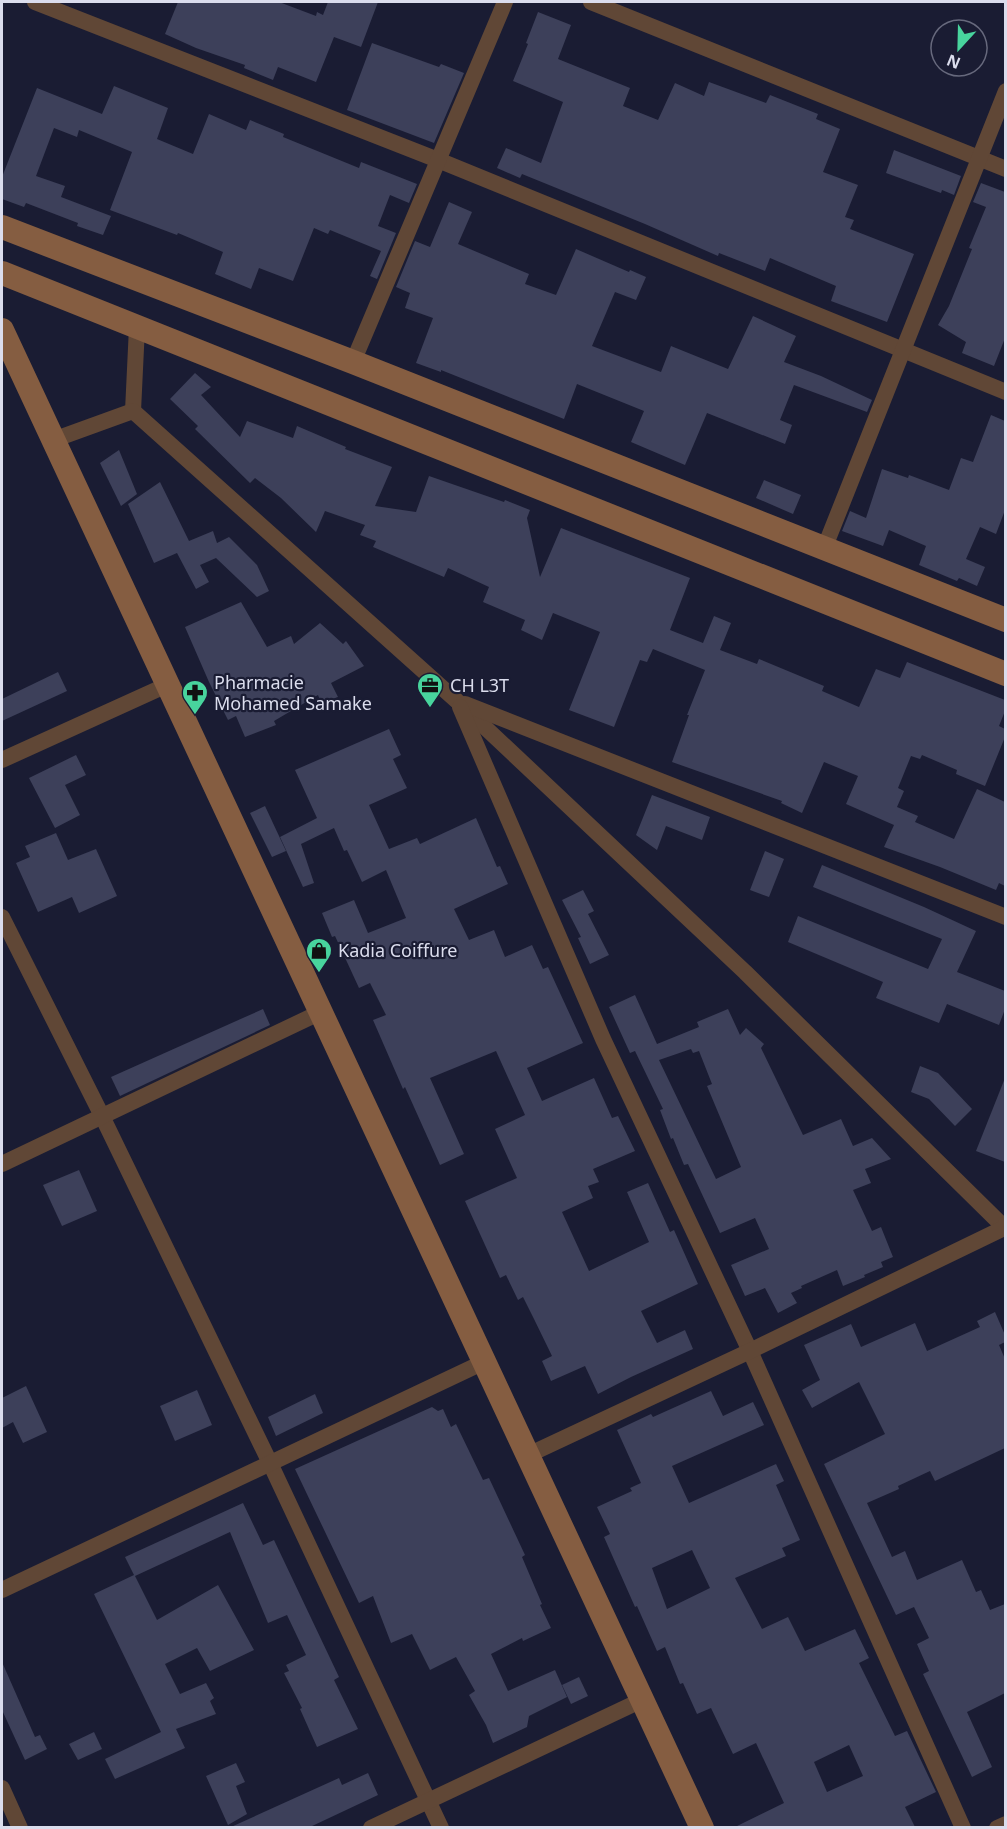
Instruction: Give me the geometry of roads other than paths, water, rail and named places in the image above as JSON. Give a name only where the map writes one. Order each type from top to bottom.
[{"type":"main road","points":[[2,227],[353,362],[1005,620]]},
{"type":"main road","points":[[2,273],[1005,674]]},
{"type":"main road","points":[[2,330],[7,355],[53,440],[702,1827]]},
{"type":"street","points":[[35,2],[438,160],[1005,392]]},
{"type":"street","points":[[353,362],[505,2]]},
{"type":"street","points":[[591,2],[1005,169]]},
{"type":"street","points":[[824,549],[1005,91]]},
{"type":"street","points":[[133,411],[137,327]]},
{"type":"street","points":[[53,440],[133,411]]},
{"type":"street","points":[[133,411],[457,701],[745,972],[1005,1227],[750,1351],[528,1455]]},
{"type":"street","points":[[2,760],[167,685]]},
{"type":"street","points":[[457,701],[1005,917]]},
{"type":"street","points":[[457,701],[603,1039],[750,1351],[963,1827]]},
{"type":"street","points":[[2,917],[102,1116],[270,1463],[441,1827]]},
{"type":"street","points":[[2,1164],[321,1012]]},
{"type":"street","points":[[2,1590],[484,1362]]},
{"type":"street","points":[[371,1827],[642,1700]]},
{"type":"street","points":[[2,1788],[20,1827]]},
{"type":"street","points":[[997,1827],[1005,1824]]},
{"type":"place","name":"CH L3T","points":[[430,709]]},
{"type":"place","name":"Pharmacie Mohamed Samake","points":[[195,716]]},
{"type":"place","name":"Kadia Coiffure","points":[[319,974]]}]
